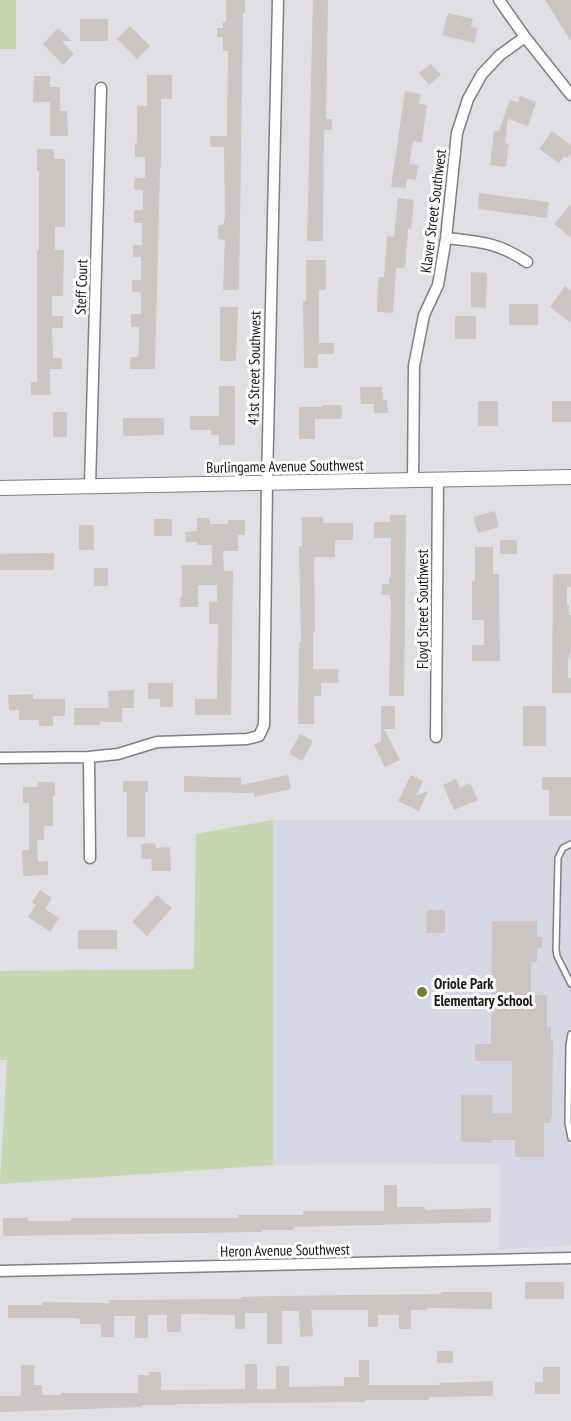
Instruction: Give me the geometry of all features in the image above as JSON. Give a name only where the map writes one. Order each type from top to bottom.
[{"type":"street","name":"41st Street Southwest","points":[[89,757],[118,754],[157,742],[247,740],[259,736],[264,725],[278,0]]},
{"type":"street","points":[[499,0],[571,96]]},
{"type":"street","name":"Klaver Street Southwest","points":[[413,481],[414,366],[424,315],[438,285],[446,238],[458,133],[468,99],[482,74],[500,55],[525,37]]},
{"type":"street","name":"Steff Court","points":[[90,486],[101,88]]},
{"type":"street","points":[[446,238],[495,244],[527,262]]},
{"type":"street","name":"Burlingame Avenue Southwest","points":[[0,488],[571,477]]},
{"type":"street","name":"Floyd Street Southwest","points":[[436,737],[438,480]]},
{"type":"street","points":[[0,758],[89,757],[90,858]]},
{"type":"street","name":"Heron Avenue Southwest","points":[[0,1271],[571,1258]]},
{"type":"lane","points":[[571,844],[560,851],[557,863],[556,953],[571,984]]},
{"type":"lane","points":[[566,971],[571,962]]},
{"type":"lane","points":[[571,1034],[568,1045],[568,1128],[571,1138]]},
{"type":"shaded area","name":"Oriole Park Elementary School","points":[[273,820],[571,820],[571,1246],[499,1249],[500,1164],[273,1165]]},
{"type":"green space","points":[[0,0],[16,0],[16,49],[0,49]]},
{"type":"green space","points":[[273,820],[273,1165],[0,1184],[7,1060],[0,1060],[0,971],[194,969],[196,834]]},
{"type":"building","points":[[226,0],[245,0],[239,290],[223,290],[225,240],[218,239],[218,225],[223,225],[225,218],[224,147],[210,147],[210,136],[227,136],[228,51],[223,51],[223,37],[217,37],[217,28],[223,28],[223,22],[226,22]]},
{"type":"building","points":[[313,0],[328,0],[326,119],[332,119],[332,130],[324,130],[323,241],[307,241]]},
{"type":"building","points":[[545,0],[571,0],[571,41]]},
{"type":"building","points":[[448,13],[473,19],[471,27],[478,28],[474,43],[442,35]]},
{"type":"building","points":[[80,19],[108,19],[108,41],[80,41]]},
{"type":"building","points":[[130,26],[150,46],[137,59],[117,39]]},
{"type":"building","points":[[58,28],[72,41],[62,41],[74,54],[63,65],[43,44]]},
{"type":"building","points":[[431,64],[441,75],[429,85],[419,73]]},
{"type":"building","points":[[147,75],[172,75],[172,99],[161,99],[155,369],[130,369],[130,357],[138,357],[139,347],[139,327],[131,327],[131,314],[141,314],[141,292],[132,292],[132,280],[141,280],[141,257],[133,257],[133,245],[142,245],[142,223],[134,223],[134,210],[143,210],[143,190],[134,189],[135,178],[145,178],[145,157],[135,157],[137,106],[147,106]]},
{"type":"building","points":[[34,76],[50,76],[50,87],[60,87],[60,111],[67,111],[68,136],[50,136],[50,102],[33,102]]},
{"type":"building","points":[[405,91],[421,94],[419,104],[427,105],[422,142],[413,141],[409,164],[418,165],[416,180],[407,179],[406,188],[391,187]]},
{"type":"building","points":[[520,96],[536,102],[528,126],[508,119],[505,143],[509,144],[506,167],[490,165],[494,131],[499,131],[510,100],[518,102]]},
{"type":"building","points":[[552,131],[571,145],[571,153],[567,158],[564,156],[559,163],[539,149]]},
{"type":"building","points":[[37,149],[54,149],[54,159],[65,159],[65,227],[55,227],[55,250],[64,250],[63,296],[52,296],[52,316],[63,316],[63,328],[52,328],[53,358],[62,358],[62,369],[50,369],[50,395],[31,395],[31,382],[37,382],[39,171],[37,171]]},
{"type":"building","points":[[479,193],[549,202],[547,218],[478,209]]},
{"type":"building","points":[[398,198],[414,200],[411,229],[408,229],[405,268],[396,268],[393,313],[377,312],[378,277],[384,277],[387,236],[394,237]]},
{"type":"building","points":[[571,204],[571,238],[554,224]]},
{"type":"building","points":[[306,260],[326,260],[326,290],[319,290],[319,343],[334,343],[334,354],[318,354],[318,368],[304,368],[303,301],[306,301]]},
{"type":"building","points":[[471,272],[487,273],[486,308],[471,307]]},
{"type":"building","points":[[565,286],[571,291],[571,323],[550,307]]},
{"type":"building","points":[[509,304],[538,304],[538,325],[509,325]]},
{"type":"building","points":[[220,307],[238,307],[236,361],[220,361]]},
{"type":"building","points":[[455,316],[476,316],[476,339],[455,339]]},
{"type":"building","points":[[219,386],[235,386],[235,445],[219,445],[219,435],[211,435],[211,430],[190,430],[190,416],[219,416]]},
{"type":"building","points":[[360,387],[382,387],[383,400],[387,400],[388,413],[374,413],[374,404],[361,404]]},
{"type":"building","points":[[478,401],[498,401],[498,426],[478,426]]},
{"type":"building","points":[[552,401],[571,401],[571,422],[552,422]]},
{"type":"building","points":[[322,405],[342,405],[342,419],[315,419],[315,439],[299,439],[299,407],[322,407]]},
{"type":"building","points":[[53,412],[67,412],[67,437],[53,437]]},
{"type":"building","points":[[123,418],[164,418],[164,435],[123,436]]},
{"type":"building","points":[[495,511],[499,527],[478,533],[473,517]]},
{"type":"building","points":[[390,515],[406,515],[404,696],[389,696],[391,600],[389,595],[382,595],[382,584],[389,584],[389,577],[391,577],[391,538],[374,538],[374,522],[390,522]]},
{"type":"building","points":[[302,517],[323,517],[323,523],[353,523],[353,540],[335,540],[335,557],[314,557],[313,669],[338,669],[338,683],[321,683],[321,696],[314,696],[314,724],[298,724],[299,642],[301,642],[299,546],[302,546]]},
{"type":"building","points":[[197,518],[209,518],[210,524],[228,524],[228,520],[245,520],[245,535],[238,535],[238,551],[223,551],[224,571],[233,571],[231,715],[195,715],[195,699],[217,699],[218,624],[209,624],[209,602],[217,602],[217,585],[198,585],[198,607],[180,607],[182,565],[212,565],[212,545],[186,542],[185,532],[197,531]]},
{"type":"building","points":[[154,519],[172,519],[172,536],[154,536]]},
{"type":"building","points":[[79,525],[94,525],[94,550],[79,550]]},
{"type":"building","points":[[500,540],[517,540],[517,554],[500,554]]},
{"type":"building","points":[[475,547],[493,547],[493,574],[499,574],[500,661],[472,661],[472,645],[484,645],[484,620],[472,620]]},
{"type":"building","points":[[54,553],[54,570],[0,570],[0,554]]},
{"type":"building","points":[[94,568],[108,568],[108,586],[94,586]]},
{"type":"building","points":[[553,574],[571,574],[571,587],[567,587],[567,605],[569,605],[569,615],[571,615],[568,678],[571,678],[571,693],[552,693]]},
{"type":"building","points":[[148,683],[173,683],[173,707],[160,707],[160,699],[148,699]]},
{"type":"building","points":[[134,690],[134,708],[122,708],[122,722],[74,725],[74,708],[109,708],[108,691]]},
{"type":"building","points":[[33,694],[33,699],[65,699],[65,716],[53,716],[53,726],[39,726],[39,720],[19,720],[19,710],[9,710],[8,695]]},
{"type":"building","points":[[381,706],[395,706],[395,729],[384,729],[400,760],[385,767],[374,745],[381,741]]},
{"type":"building","points":[[523,706],[546,706],[546,746],[523,746]]},
{"type":"building","points":[[300,734],[313,741],[302,761],[289,754]]},
{"type":"building","points":[[288,775],[291,789],[254,797],[254,793],[184,792],[184,776],[241,778],[241,785]]},
{"type":"building","points":[[411,775],[423,781],[416,796],[428,791],[419,811],[398,801]]},
{"type":"building","points":[[542,777],[571,777],[571,816],[549,816],[549,790],[542,790]]},
{"type":"building","points":[[456,779],[460,788],[470,783],[478,800],[454,810],[443,785]]},
{"type":"building","points":[[123,781],[148,781],[148,792],[145,792],[145,837],[127,837],[127,792],[123,792]]},
{"type":"building","points":[[38,782],[55,782],[53,826],[44,826],[44,840],[37,840],[38,862],[48,861],[48,875],[23,876],[22,850],[29,850],[29,803],[23,803],[23,787],[38,787]]},
{"type":"building","points":[[155,843],[156,848],[170,847],[171,871],[152,871],[151,859],[142,859],[141,844]]},
{"type":"building","points":[[40,890],[52,898],[45,909],[59,918],[50,932],[28,917],[36,905],[32,902]]},
{"type":"building","points":[[157,895],[172,908],[147,936],[132,922]]},
{"type":"building","points":[[427,910],[445,910],[445,933],[426,933]]},
{"type":"building","points":[[492,921],[537,921],[537,937],[542,937],[542,948],[537,948],[537,962],[531,962],[531,995],[547,995],[547,1027],[551,1027],[551,1040],[553,1040],[552,1117],[551,1123],[544,1123],[544,1157],[515,1157],[515,1140],[492,1140],[492,1143],[461,1142],[461,1095],[493,1095],[492,1113],[512,1113],[512,1061],[475,1061],[475,1044],[491,1044]]},
{"type":"building","points":[[78,930],[117,930],[117,949],[78,949]]},
{"type":"building","points":[[384,1185],[397,1185],[397,1207],[425,1207],[425,1210],[491,1208],[491,1222],[294,1227],[294,1230],[262,1230],[262,1232],[3,1236],[3,1218],[28,1218],[28,1221],[71,1221],[71,1218],[238,1218],[238,1215],[303,1215],[303,1211],[384,1211]]},
{"type":"building","points":[[525,1282],[564,1282],[564,1299],[525,1299]]},
{"type":"building","points":[[441,1292],[492,1292],[492,1309],[427,1308],[427,1310],[411,1310],[411,1329],[399,1329],[399,1315],[378,1315],[378,1327],[368,1327],[368,1310],[311,1310],[313,1336],[300,1337],[299,1311],[282,1311],[282,1344],[267,1344],[267,1313],[245,1313],[245,1329],[235,1329],[235,1315],[181,1314],[181,1332],[167,1332],[167,1315],[148,1315],[148,1338],[135,1338],[135,1316],[114,1316],[114,1337],[101,1337],[101,1324],[80,1324],[80,1319],[76,1318],[8,1318],[8,1305],[42,1305],[42,1302],[109,1303],[109,1300],[241,1299],[241,1297],[275,1296],[441,1294]]},
{"type":"building","points":[[437,1351],[453,1351],[453,1363],[437,1363]]},
{"type":"building","points":[[359,1360],[369,1360],[369,1385],[439,1385],[439,1383],[493,1381],[493,1396],[429,1397],[429,1400],[365,1400],[365,1402],[142,1405],[142,1407],[0,1412],[0,1396],[21,1396],[21,1365],[34,1365],[34,1385],[42,1385],[42,1395],[61,1395],[61,1393],[138,1393],[138,1375],[149,1375],[149,1372],[161,1372],[161,1390],[245,1389],[245,1364],[257,1364],[257,1389],[276,1389],[276,1366],[289,1366],[289,1387],[344,1386],[344,1377],[359,1377]]},
{"type":"building","points":[[543,1367],[560,1367],[560,1394],[535,1394],[535,1382],[543,1382]]},
{"type":"place","name":"Oriole Park Elementary School","points":[[422,992]]}]
